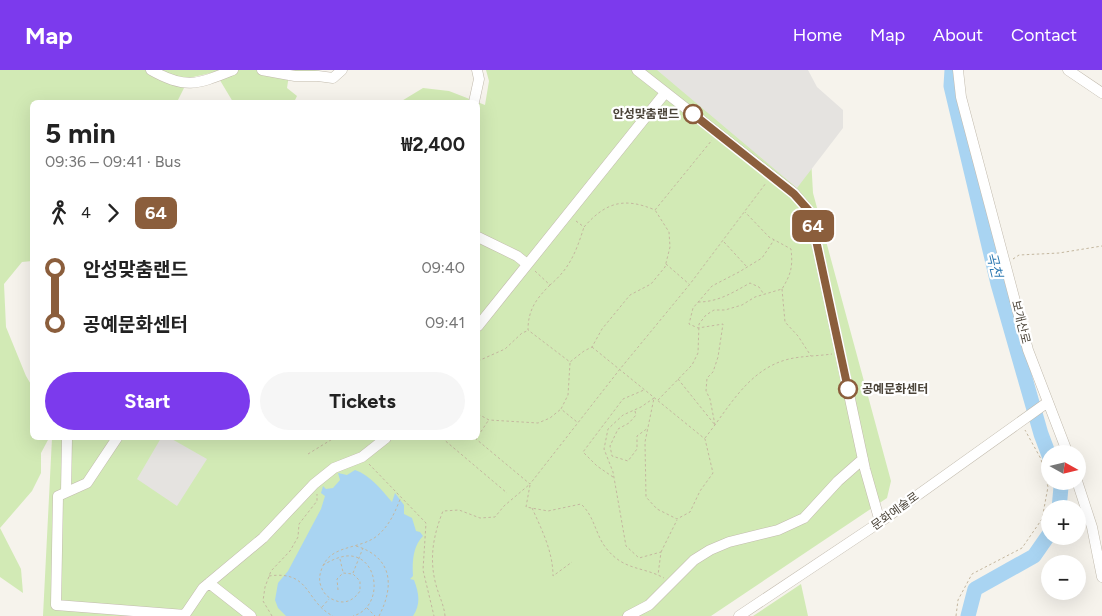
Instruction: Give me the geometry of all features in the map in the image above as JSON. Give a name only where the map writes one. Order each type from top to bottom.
[{"type":"street","points":[[151,70],[181,83],[195,83],[233,70]]},
{"type":"street","points":[[262,70],[295,76],[333,78],[342,70]]},
{"type":"street","points":[[474,100],[479,79],[477,70]]},
{"type":"street","points":[[637,70],[794,194],[810,212],[863,459],[880,522]]},
{"type":"street","name":"보개산로","points":[[958,70],[962,97],[1043,405],[1063,445]]},
{"type":"street","points":[[1068,70],[1102,93]]},
{"type":"street","points":[[480,323],[665,92]]},
{"type":"street","points":[[480,238],[516,256],[527,264]]},
{"type":"street","name":"문화예술로","points":[[739,616],[880,522],[1043,405]]},
{"type":"street","points":[[66,492],[67,440]]},
{"type":"street","points":[[117,440],[87,483],[58,496],[56,605],[184,615],[203,588],[263,538],[316,482],[334,468],[362,456],[383,440]]},
{"type":"street","points":[[628,616],[649,605],[694,560],[710,550],[729,542],[778,530],[804,518],[838,481],[863,459]]},
{"type":"street","points":[[1080,490],[1092,527],[1102,577]]},
{"type":"street","points":[[209,583],[251,616]]},
{"type":"path","points":[[655,210],[717,133]]},
{"type":"path","points":[[445,616],[444,606],[432,570],[435,531],[443,512],[459,510],[480,518],[496,517],[504,506],[530,484],[620,369],[690,284],[771,176]]},
{"type":"path","points":[[480,415],[489,420],[538,423],[550,418],[560,409],[568,395],[570,362],[592,347],[602,329],[630,295],[651,284],[666,264],[670,248],[669,232],[655,210],[631,202],[617,203],[605,208],[593,217],[584,227],[574,257],[562,275],[539,296],[528,317],[528,330]]},
{"type":"path","points":[[744,212],[769,237],[791,249],[790,276],[782,289],[785,322],[798,336],[811,356]]},
{"type":"path","points":[[568,214],[584,227]]},
{"type":"path","points":[[715,426],[710,399],[706,391],[707,378],[713,372],[718,357],[723,324],[698,328],[689,324],[692,308],[712,286],[762,258],[774,240]]},
{"type":"path","points":[[723,241],[747,267]]},
{"type":"path","points":[[1006,263],[1019,255],[1059,253],[1102,246]]},
{"type":"path","points":[[527,264],[550,285]]},
{"type":"path","points":[[666,264],[690,284]]},
{"type":"path","points":[[698,302],[710,302],[750,284],[759,287],[764,294]]},
{"type":"path","points":[[657,400],[692,365],[698,353],[699,324],[706,315],[714,310],[725,310],[742,305],[755,297],[782,289]]},
{"type":"path","points":[[480,360],[505,349],[522,333],[528,330]]},
{"type":"path","points":[[528,330],[570,362]]},
{"type":"path","points":[[592,347],[705,439],[713,473],[700,491],[690,512],[677,519],[661,552],[658,575]]},
{"type":"path","points":[[705,439],[744,385],[766,368],[789,359],[840,354]]},
{"type":"path","points":[[678,379],[715,426]]},
{"type":"path","points":[[614,478],[597,466],[583,452],[623,399],[645,390]]},
{"type":"path","points":[[654,398],[623,415],[608,429],[604,449],[614,478],[626,546],[639,558],[661,552]]},
{"type":"path","points":[[654,398],[646,442],[646,497],[657,509],[677,519]]},
{"type":"path","points":[[560,409],[578,423]]},
{"type":"path","points":[[635,410],[636,415],[629,423],[618,428],[610,446],[612,456],[628,461],[637,448],[637,436],[648,428]]},
{"type":"path","points":[[480,432],[489,420]]},
{"type":"path","points":[[956,616],[958,600],[972,574],[1022,548],[1042,519],[1048,487],[1041,460],[1021,420]]},
{"type":"path","points":[[308,454],[331,440]]},
{"type":"path","points":[[444,440],[507,493]]},
{"type":"path","points":[[478,440],[530,484]]},
{"type":"path","points":[[362,456],[426,523],[423,570],[434,616]]},
{"type":"path","points":[[272,616],[263,601],[265,587],[271,571],[290,551],[298,537],[299,524],[317,501],[316,482]]},
{"type":"path","points":[[530,484],[526,507],[548,511],[581,504],[589,511],[606,548],[628,567],[672,581]]},
{"type":"path","points":[[343,572],[353,574],[360,581],[360,591],[355,598],[341,602],[324,594],[320,581],[323,565],[332,553],[356,546],[375,537],[391,520],[401,497]]},
{"type":"path","points":[[532,508],[544,534],[553,562],[553,576],[572,562]]},
{"type":"path","points":[[356,546],[369,550],[380,558],[385,570],[389,584],[387,599],[379,616]]},
{"type":"path","points":[[353,574],[363,548]]},
{"type":"path","points":[[323,565],[347,556],[357,557],[365,562],[372,572],[375,586],[371,603],[358,615],[353,616]]},
{"type":"path","points":[[340,558],[343,572]]},
{"type":"path","points":[[338,590],[336,579],[343,572]]},
{"type":"path","points":[[269,576],[283,574],[300,581],[321,608],[333,616]]},
{"type":"path","points":[[321,608],[330,598]]},
{"type":"path","points":[[366,608],[375,616]]},
{"type":"green space","points":[[0,70],[321,70],[289,75],[287,88],[297,96],[295,100],[232,100],[215,72],[189,78],[178,100],[30,100],[30,261],[22,262],[4,284],[6,327],[30,383],[30,440],[48,440],[41,453],[41,473],[32,491],[0,528]]},
{"type":"green space","name":"안성맞춤랜드","points":[[486,70],[806,70],[813,193],[891,481],[887,498],[711,616],[43,616],[52,440],[480,440],[480,103],[485,105],[489,81]]},
{"type":"green space","points":[[423,88],[449,91],[472,100],[403,100]]},
{"type":"green space","points":[[0,528],[21,569],[23,593],[0,577]]},
{"type":"green space","points":[[801,584],[808,616],[753,616]]},
{"type":"shaded area","points":[[657,70],[808,70],[817,87],[843,110],[843,128],[797,188]]},
{"type":"shaded area","points":[[160,440],[174,440],[207,459],[177,506],[137,479]]},
{"type":"water","points":[[355,470],[371,479],[392,502],[395,493],[404,505],[404,514],[412,518],[416,531],[420,532],[423,536],[415,549],[413,576],[410,579],[414,580],[418,594],[416,612],[413,616],[286,616],[278,608],[275,600],[278,583],[288,571],[321,509],[325,496],[321,493],[323,486],[326,489],[333,488],[340,480],[338,473],[347,475]]},
{"type":"waterway","name":"곡천","points":[[952,70],[951,86],[998,284],[1045,445]]},
{"type":"waterway","name":"곡천","points":[[1060,500],[1061,490]]},
{"type":"waterway","name":"곡천","points":[[968,616],[975,589],[1034,556],[1042,545]]},
{"type":"bus line","name":"64","points":[[693,114],[794,194],[810,212],[848,389]]},
{"type":"place","name":"안성맞춤랜드","points":[[693,114]]},
{"type":"place","name":"공예문화센터","points":[[848,389]]}]
